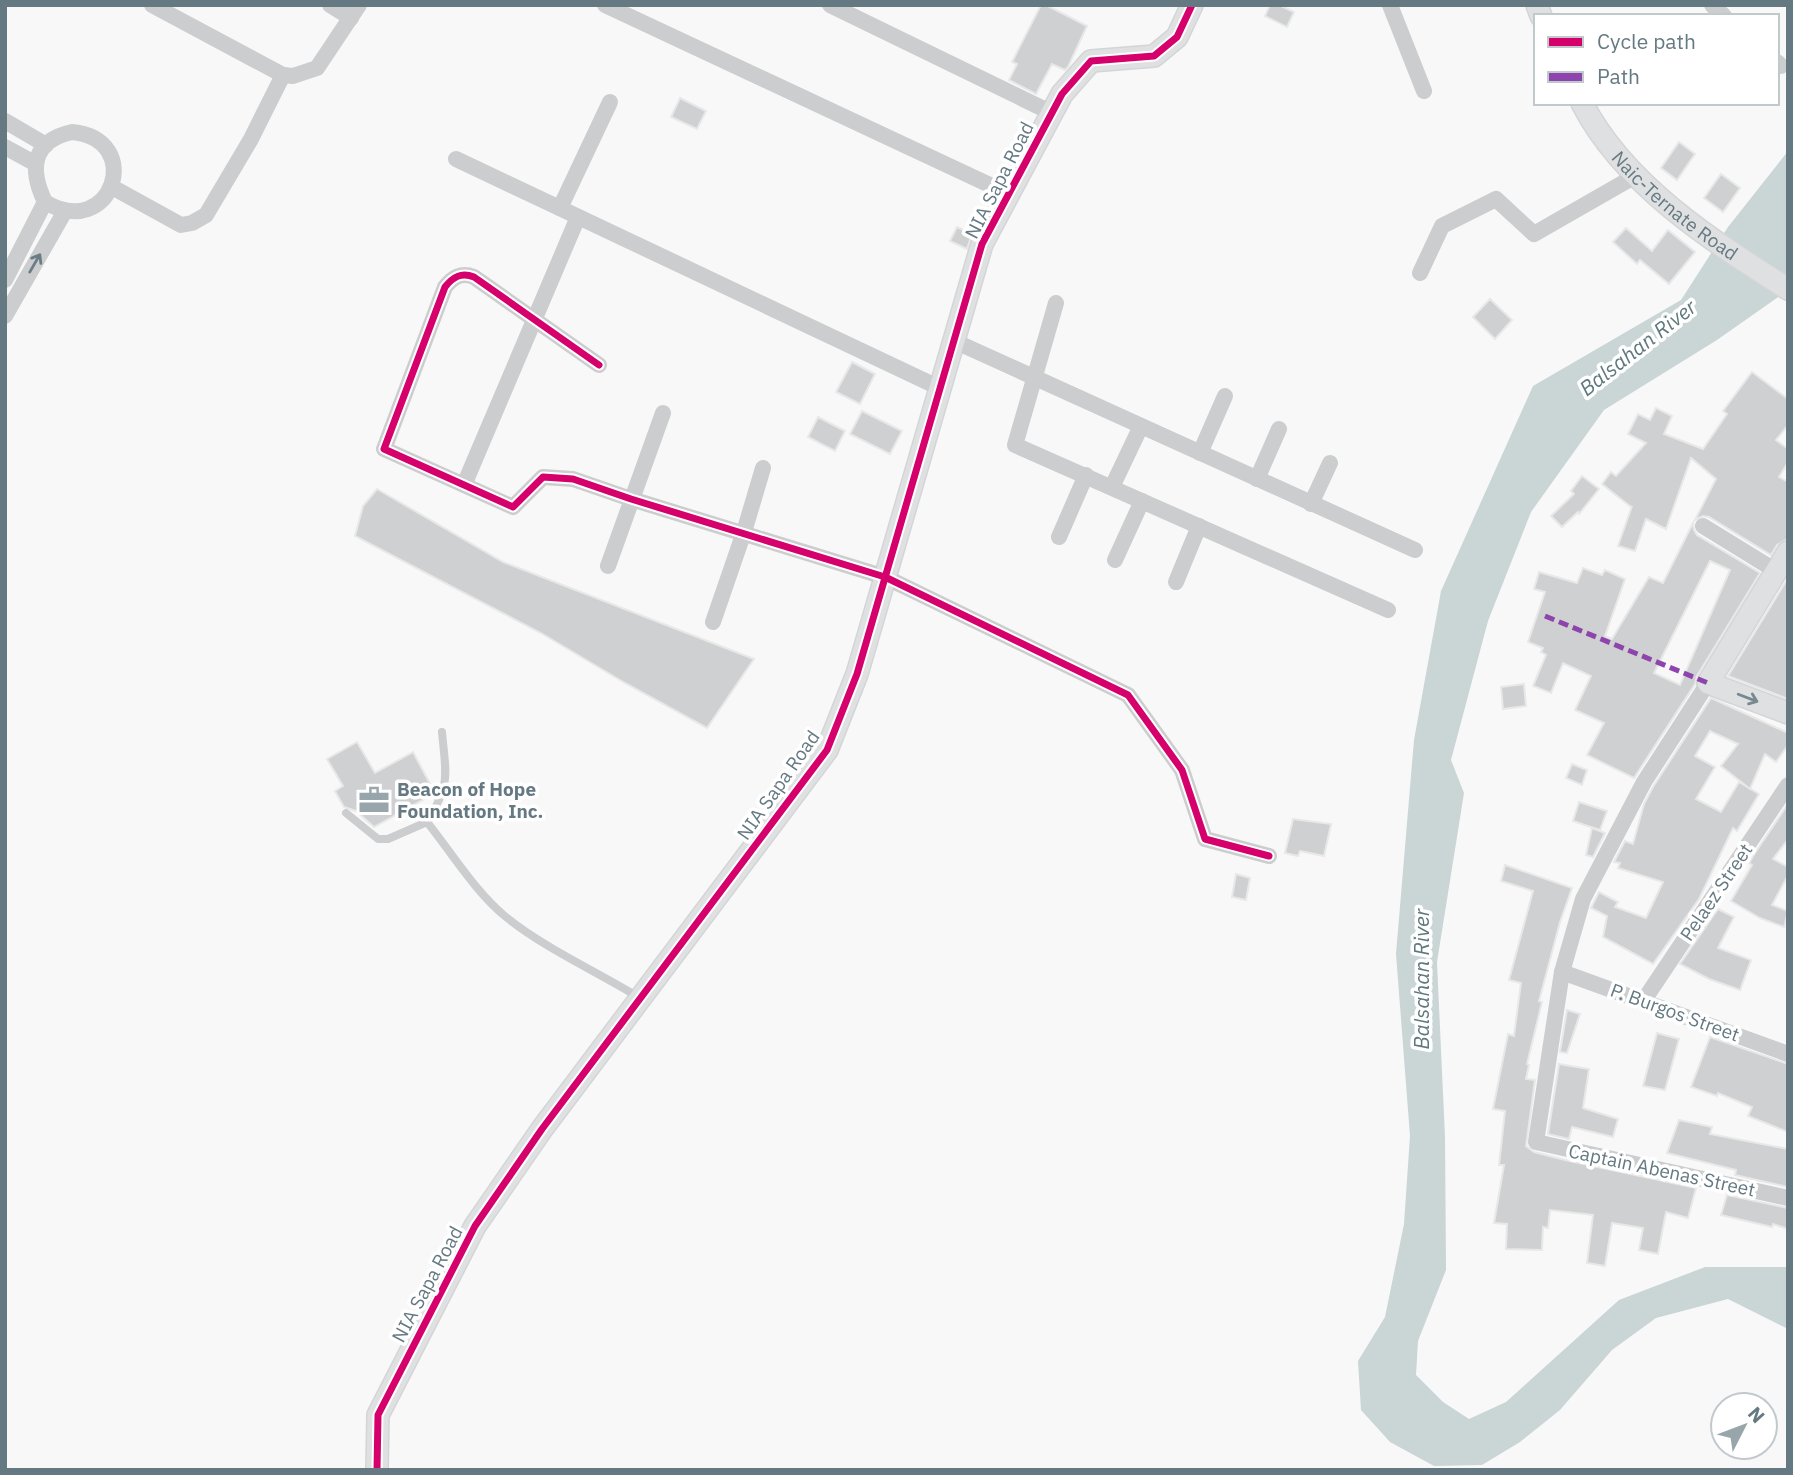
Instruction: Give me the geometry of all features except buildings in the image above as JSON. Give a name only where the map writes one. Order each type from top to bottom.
[{"type":"street","points":[[152,5],[283,75],[293,76],[317,68],[355,12],[330,5]]},
{"type":"street","points":[[605,5],[1009,194]]},
{"type":"street","points":[[830,5],[1052,113]]},
{"type":"street","name":"NIA Sapa Road","points":[[377,1470],[378,1415],[475,1226],[542,1129],[827,750],[857,674],[982,244],[1062,94],[1091,61],[1154,56],[1177,37],[1192,5]]},
{"type":"street","points":[[1390,5],[1424,91]]},
{"type":"street","points":[[112,187],[181,225],[192,223],[206,215],[251,139],[283,75]]},
{"type":"street","points":[[560,208],[610,102]]},
{"type":"street","name":"Naic-Ternate Road","points":[[1583,105],[1595,127],[1637,175],[1707,237],[1788,289]]},
{"type":"street","points":[[5,121],[46,145]]},
{"type":"street","points":[[85,133],[107,148],[113,160],[115,174],[112,187],[105,198],[95,206],[82,211],[65,211],[45,202],[35,176],[40,152],[60,135],[85,133]]},
{"type":"street","points":[[5,147],[36,164]]},
{"type":"street","points":[[456,159],[940,388]]},
{"type":"street","points":[[1420,273],[1442,226],[1496,199],[1534,234],[1637,175]]},
{"type":"street","points":[[5,279],[45,202]]},
{"type":"street","points":[[5,316],[65,211]]},
{"type":"street","points":[[464,485],[578,217]]},
{"type":"street","points":[[599,365],[466,274],[457,275],[445,288],[384,449],[513,507],[543,477],[573,479],[886,577],[1128,695],[1182,770],[1205,839],[1269,856]]},
{"type":"street","points":[[1056,303],[1015,445],[1388,610]]},
{"type":"street","points":[[954,341],[1415,550]]},
{"type":"street","points":[[1200,453],[1225,396]]},
{"type":"street","points":[[608,566],[663,413]]},
{"type":"street","points":[[1112,487],[1141,426]]},
{"type":"street","points":[[1257,479],[1279,429]]},
{"type":"street","points":[[1311,504],[1329,463]]},
{"type":"street","points":[[713,622],[763,468]]},
{"type":"street","points":[[1059,537],[1086,475]]},
{"type":"street","points":[[1115,560],[1142,501]]},
{"type":"street","points":[[1176,582],[1199,526]]},
{"type":"street","points":[[1703,526],[1776,571]]},
{"type":"street","points":[[1562,972],[1583,899],[1644,782],[1788,552]]},
{"type":"street","points":[[1708,683],[1788,713]]},
{"type":"street","name":"Pelaez Street","points":[[1644,1000],[1788,785]]},
{"type":"street","name":"P. Burgos Street","points":[[1562,972],[1788,1054]]},
{"type":"street","name":"Captain Abenas Street","points":[[1562,972],[1536,1142],[1788,1198]]},
{"type":"lane","points":[[346,813],[378,839],[388,839],[427,822],[445,790],[442,732]]},
{"type":"lane","points":[[427,822],[486,897],[505,916],[640,999]]},
{"type":"water","name":"Balsahan River","points":[[1788,151],[1788,290],[1717,340],[1604,410],[1531,512],[1488,621],[1451,760],[1464,793],[1437,962],[1445,1137],[1446,1270],[1418,1341],[1416,1375],[1443,1402],[1469,1419],[1506,1402],[1619,1300],[1705,1267],[1788,1267],[1788,1329],[1728,1299],[1656,1318],[1612,1350],[1560,1410],[1520,1442],[1482,1465],[1434,1466],[1390,1442],[1361,1410],[1358,1361],[1385,1317],[1404,1224],[1410,1136],[1396,954],[1414,740],[1441,591],[1533,386],[1681,300],[1728,227]]},
{"type":"marked path","points":[[1545,616],[1708,683]]},
{"type":"cycle path","points":[[377,1470],[378,1415],[475,1226],[542,1129],[827,750],[857,674],[982,244],[1062,94],[1091,61],[1154,56],[1177,37],[1192,5]]},
{"type":"cycle path","points":[[599,365],[474,277],[458,276],[445,287],[384,449],[513,507],[543,477],[573,479],[885,577],[1128,695],[1182,770],[1205,839],[1269,856]]},
{"type":"place","name":"Beacon of Hope Foundation, Inc.","points":[[374,800]]}]
